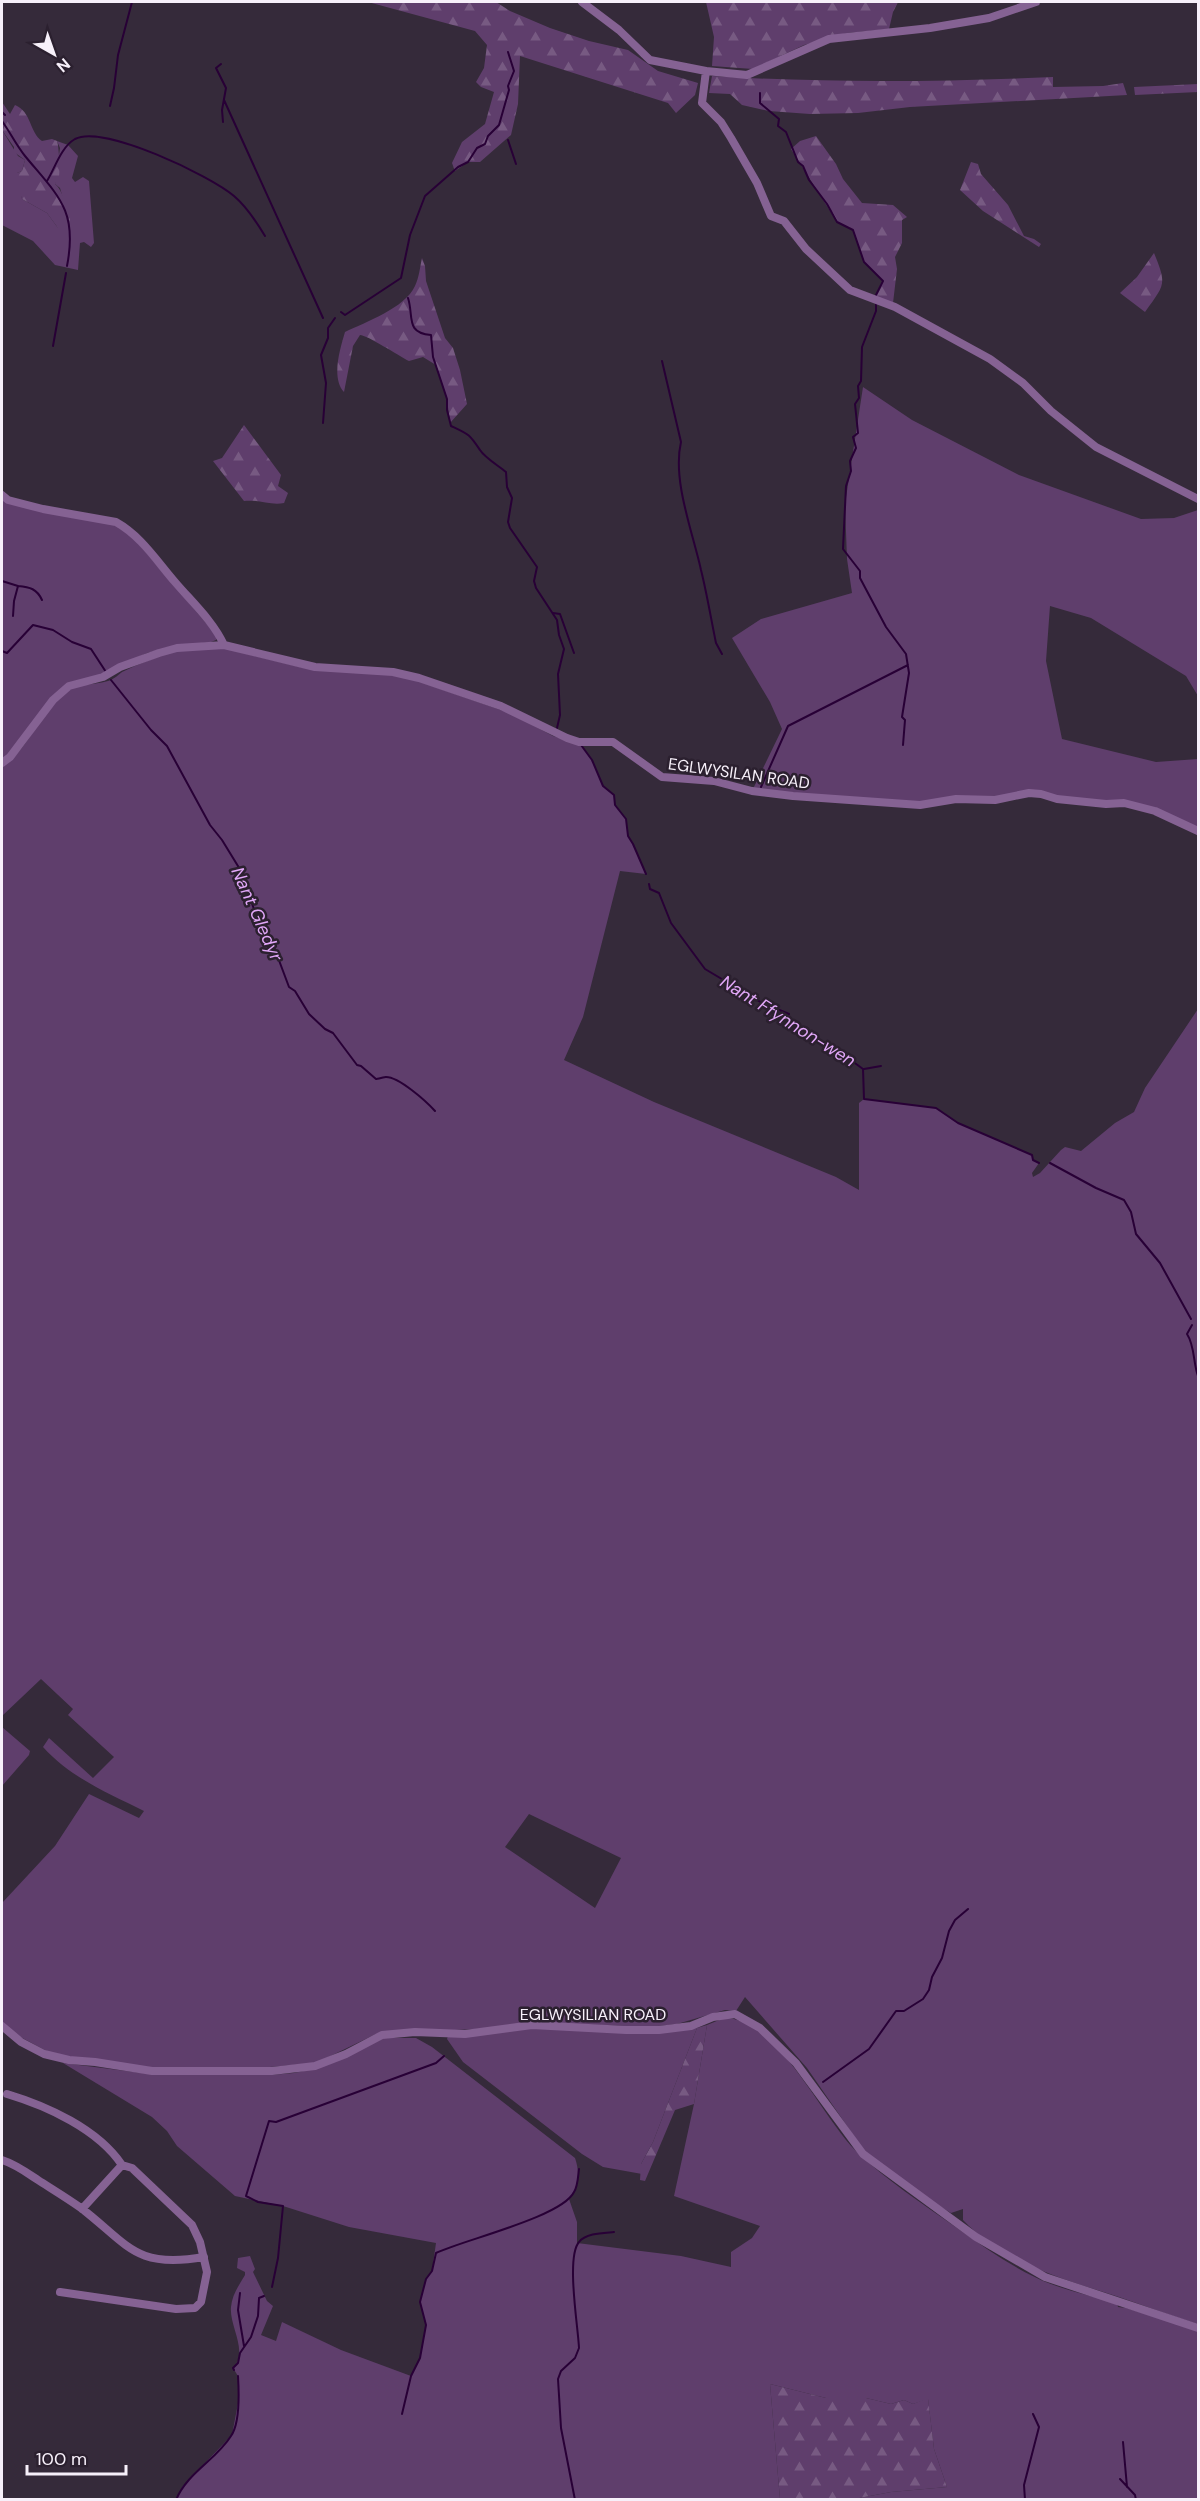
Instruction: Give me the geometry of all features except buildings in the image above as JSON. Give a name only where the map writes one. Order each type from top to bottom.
[{"type":"street","points":[[582,2],[619,30],[650,60],[706,71],[747,75],[829,39],[930,28],[989,18],[1036,2]]},
{"type":"street","points":[[706,71],[702,103],[721,122],[731,138],[757,183],[771,216],[784,221],[806,249],[850,290],[895,307],[990,358],[1023,382],[1051,411],[1096,447],[1198,499]]},
{"type":"street","points":[[2,495],[8,500],[43,509],[116,522],[125,527],[147,547],[208,619],[224,645]]},
{"type":"street","name":"EGLWYSILAN ROAD","points":[[2,763],[10,757],[53,700],[69,686],[103,677],[120,667],[177,648],[224,645],[237,646],[280,660],[315,667],[384,671],[419,678],[501,706],[579,742],[613,742],[662,777],[714,781],[752,791],[793,796],[920,805],[956,799],[995,800],[1029,793],[1041,794],[1057,799],[1106,804],[1124,803],[1155,811],[1198,831]]},
{"type":"street","name":"EGLWYSILIAN ROAD","points":[[2,2025],[21,2042],[44,2054],[69,2060],[152,2071],[272,2071],[315,2066],[346,2054],[382,2035],[415,2032],[465,2034],[532,2025],[659,2030],[691,2026],[713,2017],[735,2014],[760,2028],[796,2063],[862,2154],[976,2238],[1053,2280],[1198,2328]]},
{"type":"street","points":[[7,2094],[33,2101],[75,2124],[105,2144],[122,2165],[132,2168],[192,2225],[207,2272],[201,2302],[195,2308],[176,2309],[60,2292]]},
{"type":"street","points":[[2,2160],[16,2166],[82,2209],[112,2237],[131,2250],[147,2257],[168,2261],[204,2257]]},
{"type":"street","points":[[82,2209],[122,2165]]},
{"type":"green space","points":[[368,2],[496,2],[510,11],[550,28],[589,41],[628,50],[658,71],[698,83],[695,95],[676,113],[668,103],[520,56],[518,104],[511,135],[480,162],[468,162],[455,171],[452,163],[462,142],[485,124],[494,92],[481,87],[476,82],[484,68],[487,45],[475,31]]},
{"type":"green space","points":[[706,2],[898,2],[889,29],[847,33],[804,45],[753,69],[712,66],[714,37]]},
{"type":"green space","points":[[712,76],[882,81],[1053,77],[1053,87],[1103,86],[1123,83],[1127,95],[910,107],[858,113],[810,114],[769,111],[742,105],[730,94],[709,93]]},
{"type":"green space","points":[[1198,84],[1198,92],[1135,95],[1134,87]]},
{"type":"green space","points":[[2,102],[10,114],[15,105],[21,108],[42,141],[52,139],[57,141],[59,177],[55,184],[70,205],[70,225],[65,229],[58,228],[47,213],[22,199],[14,174],[22,171],[25,160],[14,152],[14,147],[2,130]]},
{"type":"green space","points":[[2,130],[18,156],[25,160],[22,171],[17,173],[22,199],[47,213],[58,228],[70,222],[60,188],[55,184],[60,148],[57,141],[68,145],[78,156],[72,178],[75,182],[83,177],[89,181],[94,243],[91,247],[84,242],[80,243],[78,270],[55,265],[33,241],[2,225]]},
{"type":"green space","points":[[816,136],[836,164],[843,179],[862,203],[893,205],[907,217],[902,220],[902,243],[895,257],[897,269],[893,303],[875,297],[882,281],[864,262],[853,230],[837,222],[791,149],[800,141]]},
{"type":"green space","points":[[971,162],[978,164],[981,174],[1008,205],[1024,236],[1041,244],[1039,247],[983,211],[960,190]]},
{"type":"green space","points":[[1154,253],[1161,272],[1162,284],[1145,312],[1120,293],[1137,277]]},
{"type":"green space","points":[[422,258],[426,281],[445,338],[453,348],[460,370],[467,404],[450,423],[447,399],[436,365],[423,357],[409,361],[360,335],[353,346],[344,392],[338,379],[338,363],[345,332],[384,314],[403,301],[415,286]]},
{"type":"green space","points":[[863,387],[912,420],[1019,475],[1141,519],[1174,518],[1198,510],[1198,696],[1186,676],[1091,618],[1050,606],[1046,661],[1062,739],[1156,762],[1198,759],[1198,830],[1135,806],[1029,793],[920,805],[752,791],[782,729],[770,702],[732,638],[761,619],[852,593],[847,559],[845,504]]},
{"type":"green space","points":[[244,425],[281,475],[278,486],[288,493],[284,503],[244,501],[213,461],[222,458]]},
{"type":"green space","points":[[2,499],[113,524],[130,534],[217,636],[216,640],[211,642],[174,646],[147,653],[99,675],[63,687],[4,759],[2,756]]},
{"type":"green space","points":[[223,648],[304,668],[379,673],[412,679],[512,714],[553,736],[581,745],[592,760],[603,786],[614,795],[615,805],[626,819],[628,836],[646,874],[620,871],[583,1017],[564,1060],[654,1102],[836,1177],[859,1190],[859,1103],[864,1099],[936,1108],[958,1123],[1032,1155],[1033,1160],[1039,1163],[1032,1173],[1033,1177],[1040,1173],[1065,1147],[1081,1151],[1115,1123],[1134,1112],[1145,1088],[1198,1009],[1198,2324],[1057,2277],[1016,2259],[979,2235],[963,2220],[963,2209],[951,2213],[921,2195],[865,2152],[807,2068],[745,1997],[736,2011],[725,2010],[677,2024],[649,2027],[578,2024],[376,2034],[316,2063],[270,2067],[157,2068],[56,2056],[13,2033],[2,2022],[2,1903],[55,1846],[89,1794],[139,1818],[144,1811],[78,1776],[43,1747],[49,1738],[93,1778],[114,1757],[68,1715],[73,1709],[41,1679],[2,1716],[2,767],[19,751],[55,702],[68,690],[111,680],[134,666],[179,650]],"holes":[[[529,1814],[621,1858],[595,1908],[505,1847]]]},
{"type":"green space","points":[[2,1727],[30,1751],[2,1786]]},
{"type":"green space","points":[[724,2018],[744,2022],[762,2034],[780,2051],[842,2136],[868,2162],[991,2252],[1026,2273],[1051,2284],[1117,2303],[1118,2307],[1198,2330],[1198,2499],[854,2499],[891,2492],[947,2487],[934,2449],[928,2399],[913,2404],[904,2400],[891,2404],[866,2398],[826,2398],[770,2384],[780,2499],[176,2499],[183,2486],[232,2435],[239,2398],[238,2376],[233,2368],[237,2362],[239,2347],[231,2307],[234,2294],[245,2275],[245,2272],[237,2268],[238,2258],[250,2256],[255,2269],[253,2272],[267,2301],[273,2306],[261,2335],[276,2341],[282,2322],[341,2350],[411,2376],[420,2358],[426,2325],[420,2302],[426,2279],[432,2271],[436,2243],[349,2227],[283,2206],[235,2196],[177,2146],[167,2131],[152,2117],[63,2063],[158,2075],[271,2075],[317,2068],[384,2038],[416,2038],[432,2047],[575,2158],[578,2179],[569,2199],[577,2222],[577,2243],[681,2256],[731,2267],[731,2252],[752,2238],[760,2226],[674,2196],[694,2104],[707,2025]]},
{"type":"green space","points":[[707,2025],[694,2104],[675,2110],[645,2181],[640,2180],[641,2164],[653,2142],[697,2028]]},
{"type":"green space","points":[[533,2027],[667,2032],[697,2028],[653,2142],[641,2164],[642,2174],[603,2167],[582,2154],[463,2062],[447,2039],[448,2036]]},
{"type":"green space","points":[[770,2384],[826,2398],[866,2398],[891,2404],[904,2400],[913,2404],[928,2398],[934,2449],[947,2487],[891,2492],[854,2499],[780,2499]]},
{"type":"waterway","points":[[110,106],[118,55],[132,2]]},
{"type":"waterway","name":"Nant Ffynnon-wen","points":[[341,312],[345,315],[401,278],[410,235],[425,196],[458,167],[468,162],[477,148],[485,144],[488,136],[499,125],[514,71],[508,52]]},
{"type":"waterway","points":[[221,64],[216,68],[226,88],[222,110],[223,122]]},
{"type":"waterway","points":[[760,93],[760,103],[779,119],[778,126],[786,132],[798,162],[803,166],[809,180],[837,222],[853,230],[864,262],[883,281],[875,297]]},
{"type":"waterway","points":[[224,100],[323,318]]},
{"type":"waterway","points":[[2,112],[5,115]]},
{"type":"waterway","points":[[2,121],[62,205],[70,231],[67,266]]},
{"type":"waterway","points":[[47,181],[62,152],[75,139],[89,136],[132,145],[181,165],[222,187],[243,205],[265,236]]},
{"type":"waterway","points":[[508,140],[516,164]]},
{"type":"waterway","points":[[53,346],[66,273]]},
{"type":"waterway","name":"Nant Ffynnon-wen","points":[[408,298],[414,327],[423,334],[431,335],[433,357],[447,399],[451,426],[469,435],[482,453],[506,472],[507,487],[512,498],[508,522],[537,567],[534,581],[536,588],[557,620],[564,649],[558,674],[560,715],[557,728]]},
{"type":"waterway","points":[[876,303],[876,311],[862,347],[859,398],[855,404],[858,433],[853,437],[856,448],[850,461],[851,471],[846,486],[843,549],[860,571],[860,578],[886,627],[906,654],[909,673],[902,717],[905,720],[903,745]]},
{"type":"waterway","points":[[323,423],[326,383],[321,355],[328,338],[328,328],[335,318]]},
{"type":"waterway","points":[[662,361],[681,442],[679,457],[681,489],[716,643],[722,654]]},
{"type":"waterway","points":[[2,581],[18,586],[13,616]]},
{"type":"waterway","points":[[18,586],[33,589],[42,600]]},
{"type":"waterway","points":[[553,613],[560,614],[574,653]]},
{"type":"waterway","name":"Nant Gledyr","points":[[2,651],[7,653],[33,625],[53,630],[72,642],[91,649],[106,672]]},
{"type":"waterway","points":[[761,787],[788,726],[908,665]]},
{"type":"waterway","name":"Nant Gledyr","points":[[111,680],[151,730],[167,746],[210,825],[241,871],[261,930],[274,947],[289,987],[295,991],[309,1014],[325,1029],[333,1033],[357,1065],[376,1079],[391,1078],[405,1085],[435,1111]]},
{"type":"waterway","name":"Nant Ffynnon-wen","points":[[581,745],[592,760],[603,786],[614,795],[615,805],[626,819],[628,836],[646,874]]},
{"type":"waterway","name":"Nant Ffynnon-wen","points":[[649,884],[650,889],[659,893],[671,923],[705,969],[767,1006],[817,1040],[829,1044],[863,1069],[864,1099],[936,1108],[958,1123],[1032,1155],[1033,1160],[1039,1163]]},
{"type":"waterway","name":"Nant Ffynnon-wen","points":[[770,1006],[789,1014]]},
{"type":"waterway","points":[[864,1069],[881,1066]]},
{"type":"waterway","name":"Nant Ffynnon-wen","points":[[1050,1163],[1124,1200],[1131,1212],[1136,1234],[1160,1263],[1191,1319]]},
{"type":"waterway","name":"Nant Ffynnon-wen","points":[[1192,1325],[1187,1334],[1198,1376]]},
{"type":"waterway","points":[[823,2082],[869,2049],[896,2011],[904,2011],[923,1999],[942,1958],[949,1931],[955,1920],[968,1909]]},
{"type":"waterway","points":[[272,2287],[278,2258],[283,2206],[258,2202],[246,2196],[269,2121],[276,2122],[436,2063],[444,2056]]},
{"type":"waterway","points":[[402,2414],[411,2376],[420,2358],[426,2325],[420,2302],[436,2253],[511,2227],[551,2210],[566,2201],[574,2192],[579,2169]]},
{"type":"waterway","points":[[575,2500],[561,2428],[558,2379],[561,2371],[575,2358],[579,2348],[573,2262],[575,2250],[582,2239],[595,2234],[614,2232]]},
{"type":"waterway","points":[[240,2293],[238,2310],[244,2346]]},
{"type":"waterway","points":[[234,2370],[240,2353],[251,2337],[258,2316],[259,2298],[264,2296]]},
{"type":"waterway","points":[[176,2500],[187,2482],[225,2445],[231,2436],[236,2423],[238,2407],[238,2376]]},
{"type":"waterway","points":[[1025,2500],[1024,2485],[1039,2427],[1033,2414]]},
{"type":"waterway","points":[[1123,2442],[1127,2487]]},
{"type":"waterway","points":[[1120,2479],[1135,2495],[1136,2500]]}]
